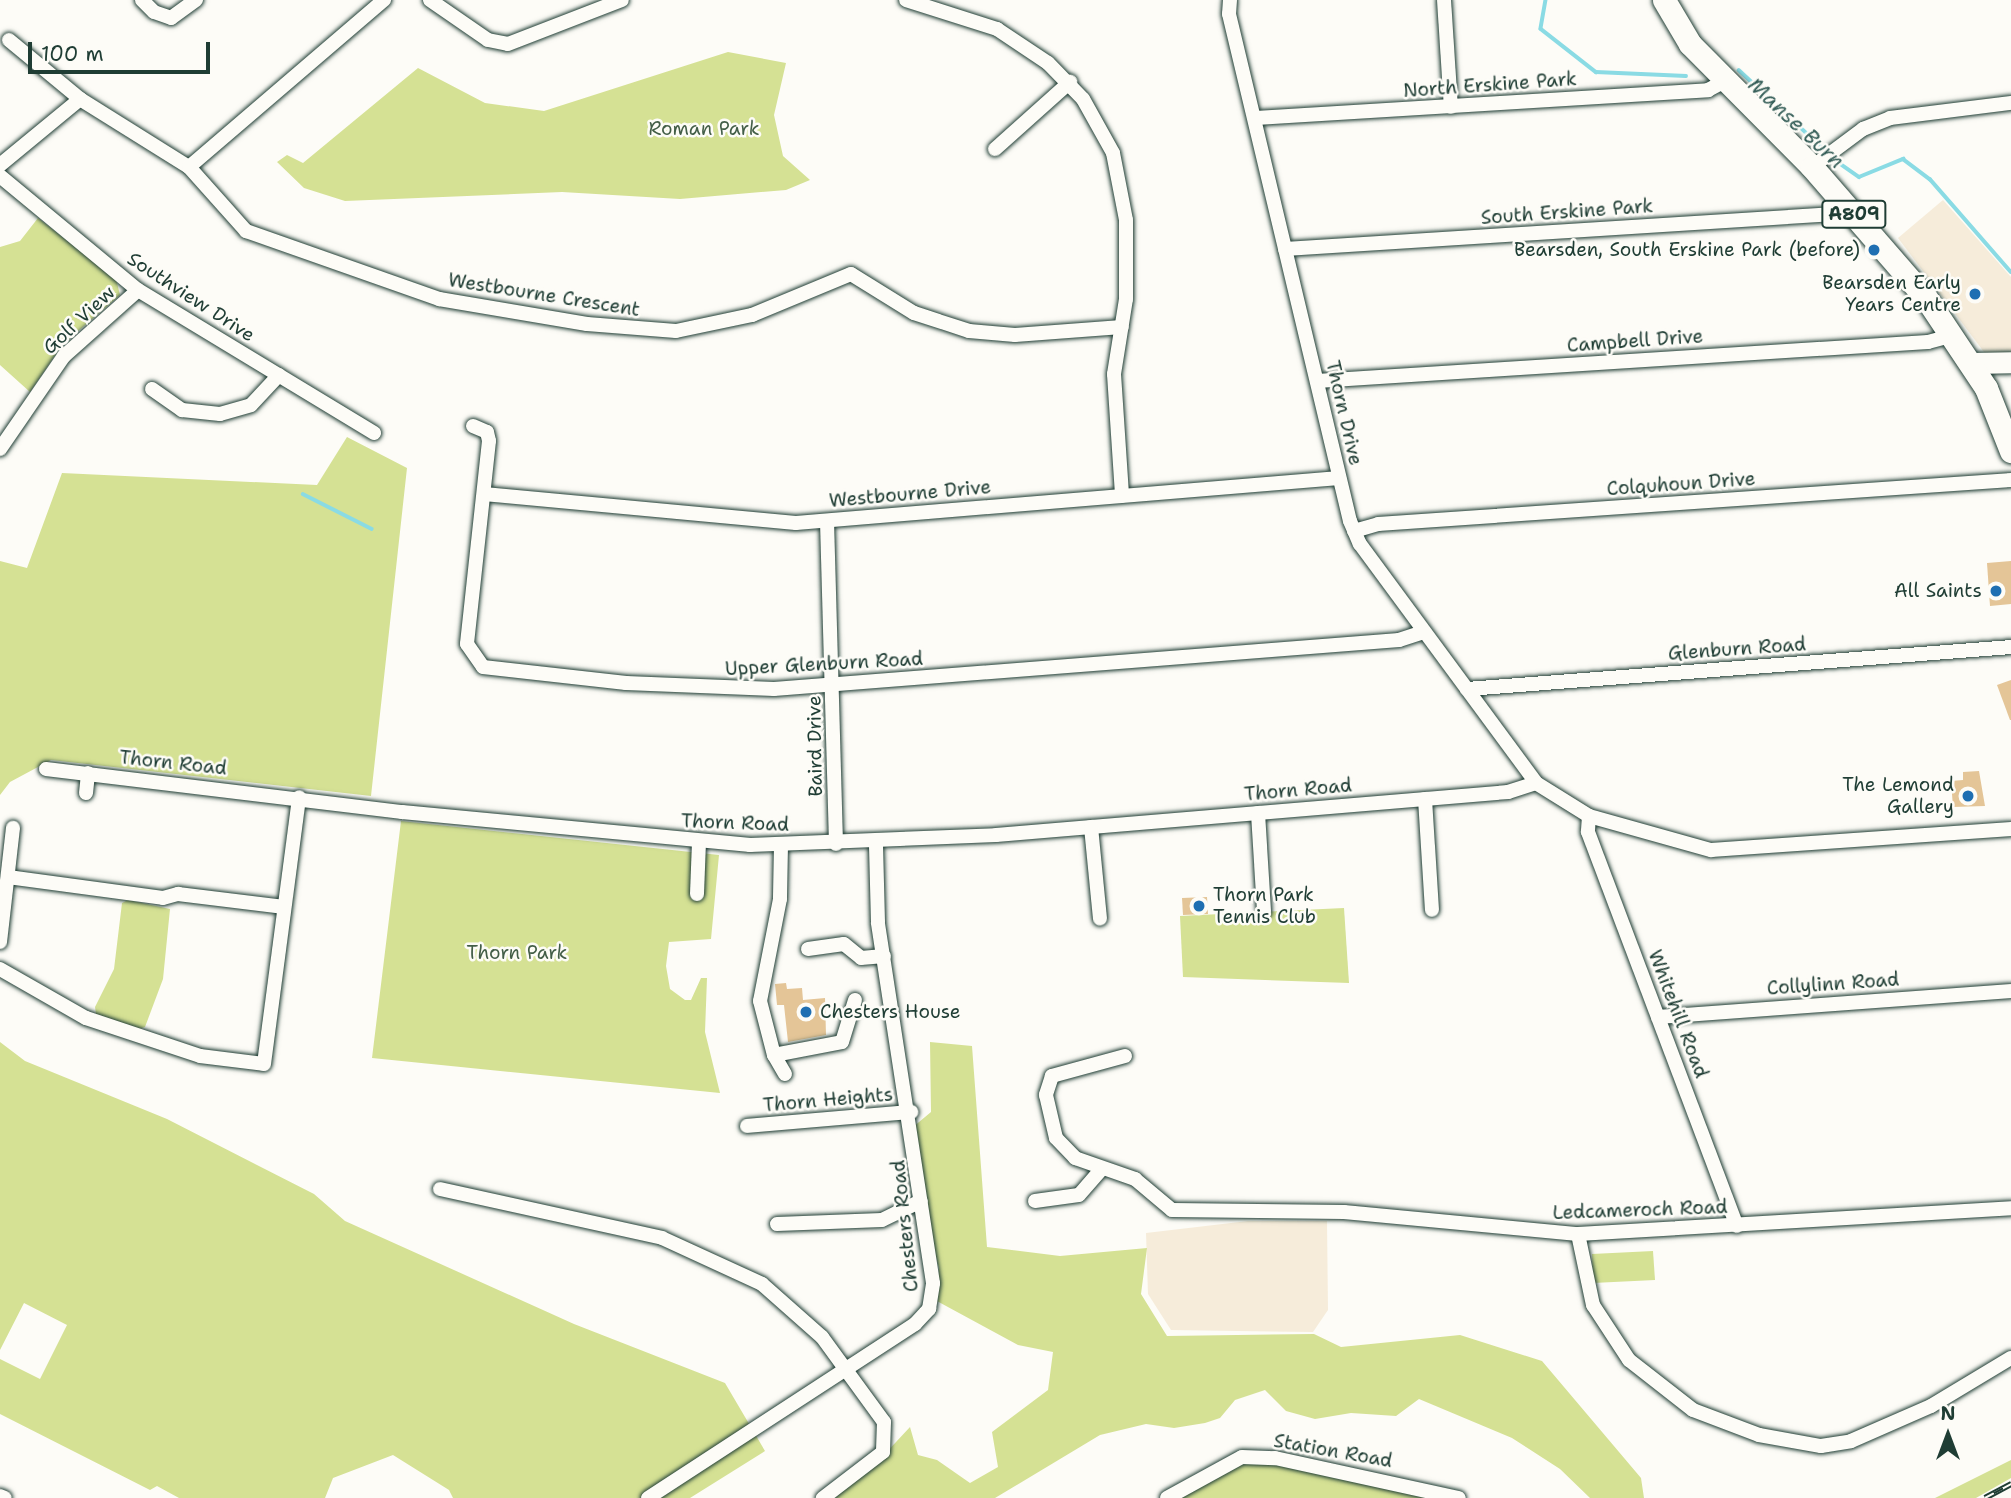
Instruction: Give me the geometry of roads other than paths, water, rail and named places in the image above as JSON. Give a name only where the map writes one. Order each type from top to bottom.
[{"type":"main road","name":"A809","points":[[1664,0],[1690,44],[1725,81],[1822,159],[1849,208],[1954,335],[1972,363],[2011,451]]},
{"type":"street","points":[[142,0],[154,12],[171,18],[196,0]]},
{"type":"street","points":[[190,167],[366,6],[384,0]]},
{"type":"street","points":[[430,0],[488,40],[508,44],[622,0]]},
{"type":"street","name":"Thorn Drive","points":[[1220,0],[1230,7],[1339,478],[1354,531],[1423,632],[1536,783]]},
{"type":"street","points":[[1444,0],[1451,107]]},
{"type":"street","points":[[912,1],[997,29],[1070,82],[1113,153],[1125,198],[1122,327],[1114,388],[1122,496]]},
{"type":"street","name":"Westbourne Crescent","points":[[9,40],[80,99],[190,167],[246,231],[397,287],[498,312],[676,331],[752,315],[851,274],[914,313],[969,331],[1015,335],[1122,327]]},
{"type":"street","name":"North Erskine Park","points":[[1256,118],[1708,90],[1725,81]]},
{"type":"street","points":[[995,149],[1070,82]]},
{"type":"street","points":[[0,165],[80,99]]},
{"type":"street","points":[[1822,159],[1891,118],[2011,103]]},
{"type":"street","name":"Southview Drive","points":[[0,176],[138,290],[374,433]]},
{"type":"street","name":"South Erskine Park","points":[[1285,249],[1835,215],[1849,208]]},
{"type":"street","name":"Golf View","points":[[0,449],[64,356],[138,290]]},
{"type":"street","name":"Campbell Drive","points":[[1317,381],[1928,342],[1954,335]]},
{"type":"street","points":[[1972,363],[2011,362]]},
{"type":"street","points":[[152,389],[182,410],[220,414],[251,405],[279,375]]},
{"type":"street","name":"Upper Glenburn Road","points":[[473,426],[489,435],[467,644],[483,667],[724,689],[833,686],[1385,641],[1423,632]]},
{"type":"street","name":"Westbourne Drive","points":[[484,494],[738,522],[827,521],[1339,478]]},
{"type":"street","name":"Colquhoun Drive","points":[[1354,531],[1378,524],[2011,480]]},
{"type":"street","name":"Baird Drive","points":[[827,521],[836,844]]},
{"type":"street","name":"Glenburn Road","points":[[1467,688],[2011,647]]},
{"type":"street","name":"Thorn Road","points":[[46,768],[699,842],[781,845],[876,844],[1091,827],[1508,792],[1536,783]]},
{"type":"street","points":[[86,793],[88,773]]},
{"type":"street","points":[[1536,783],[1589,816],[1711,850],[2011,829]]},
{"type":"street","points":[[0,969],[86,1018],[200,1056],[258,1066],[267,1058],[299,797]]},
{"type":"street","points":[[1425,799],[1432,910]]},
{"type":"street","points":[[1258,813],[1264,912]]},
{"type":"street","name":"Whitehill Road","points":[[1589,816],[1588,832],[1737,1226]]},
{"type":"street","points":[[1091,827],[1100,919]]},
{"type":"street","points":[[0,942],[13,828]]},
{"type":"street","points":[[697,894],[699,842]]},
{"type":"street","name":"Chesters Road","points":[[648,1498],[848,1368],[929,1309],[933,1283],[911,1112],[884,956],[876,844]]},
{"type":"street","points":[[781,845],[780,899],[760,1001],[774,1055],[785,1074]]},
{"type":"street","points":[[8,877],[163,898],[178,894],[284,907]]},
{"type":"street","points":[[808,949],[844,944],[860,962],[884,956]]},
{"type":"street","name":"Collylinn Road","points":[[1658,1017],[2011,990]]},
{"type":"street","points":[[774,1055],[842,1042],[855,1000]]},
{"type":"street","points":[[1035,1201],[1079,1195],[1102,1169],[1060,1146],[1046,1088],[1052,1076],[1065,1069],[1125,1056]]},
{"type":"street","name":"Thorn Heights","points":[[747,1126],[911,1112]]},
{"type":"street","name":"Ledcameroch Road","points":[[1102,1169],[1129,1175],[1159,1203],[1186,1211],[1345,1212],[1578,1234],[2011,1208]]},
{"type":"street","points":[[440,1189],[613,1223],[701,1252],[762,1284],[848,1368],[884,1422],[884,1443],[873,1463],[823,1498]]},
{"type":"street","points":[[777,1224],[821,1213],[882,1220],[921,1201]]},
{"type":"street","points":[[1578,1234],[1593,1304],[1629,1360],[1693,1410],[1759,1434],[1821,1446],[1851,1441],[1931,1406],[2011,1358]]},
{"type":"street","name":"Station Road","points":[[1167,1498],[1217,1466],[1242,1457],[1284,1460],[1459,1498]]},
{"type":"street","points":[[0,1496],[5,1498]]},
{"type":"waterway","name":"Manse Burn","points":[[1546,0],[1541,29],[1596,72],[1686,76]]},
{"type":"waterway","name":"Manse Burn","points":[[1739,70],[1827,152]]},
{"type":"waterway","name":"Manse Burn","points":[[1832,158],[1859,177],[1903,159],[1930,179],[2011,272]]},
{"type":"waterway","points":[[303,494],[372,529]]},
{"type":"railway","points":[[1985,1498],[2011,1484]]},
{"type":"place","name":"Bearsden, South Erskine Park (before)","points":[[1874,250]]},
{"type":"place","name":"Bearsden Early Years Centre","points":[[1975,294]]},
{"type":"place","name":"All Saints","points":[[1996,591]]},
{"type":"place","name":"The Lemond Gallery","points":[[1968,796]]},
{"type":"place","name":"Thorn Park Tennis Club","points":[[1199,906]]},
{"type":"place","name":"Chesters House","points":[[806,1012]]},
{"type":"park label","name":"Roman Park","points":[[704,129]]},
{"type":"park label","name":"Thorn Park","points":[[517,953]]}]
